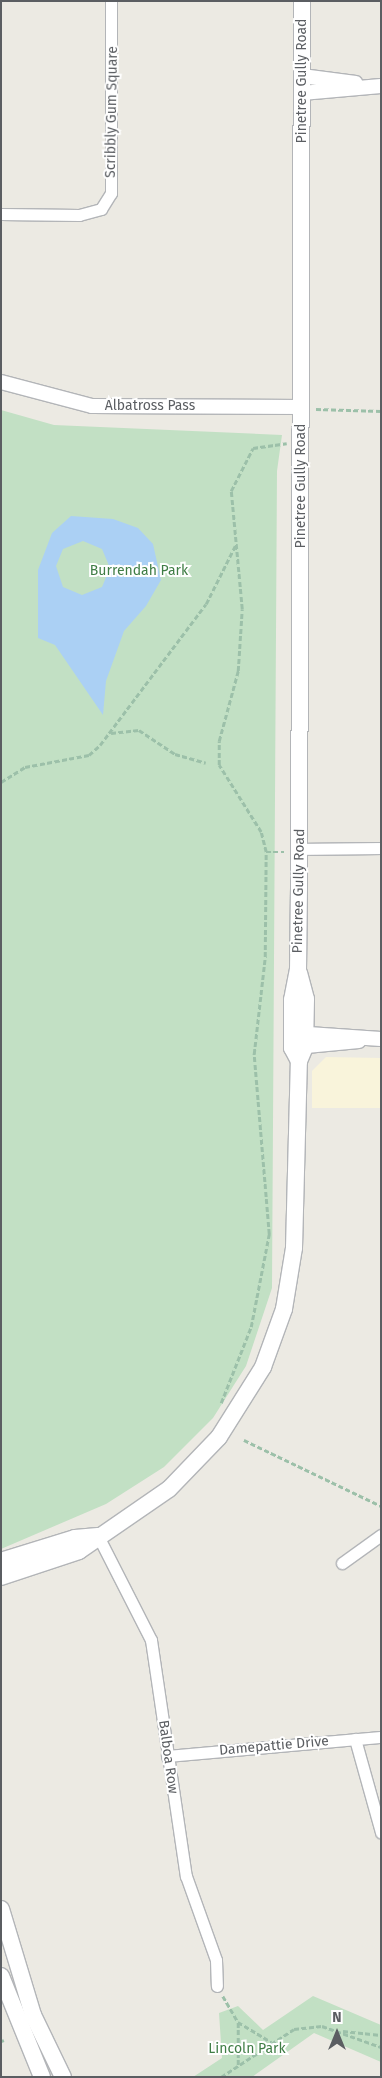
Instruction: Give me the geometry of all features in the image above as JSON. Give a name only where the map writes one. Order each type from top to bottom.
[{"type":"main road","name":"Pinetree Gully Road","points":[[1,1577],[79,1552],[98,1536],[169,1489],[219,1436],[263,1367],[284,1309],[294,1248],[299,1044],[306,1000],[298,970],[293,851],[308,408],[302,1]]},
{"type":"main road","name":"Pinetree Gully Road","points":[[1,1561],[75,1538],[98,1536]]},
{"type":"main road","points":[[1,1909],[34,2015],[63,2077]]},
{"type":"main road","points":[[1,1976],[42,2077]]},
{"type":"street","name":"Scribbly Gum Square","points":[[1,214],[79,215],[101,209],[111,193],[111,1]]},
{"type":"street","points":[[302,76],[381,86]]},
{"type":"street","points":[[302,93],[364,85]]},
{"type":"street","name":"Albatross Pass","points":[[1,382],[92,406],[308,408]]},
{"type":"street","points":[[293,851],[381,848]]},
{"type":"street","points":[[299,1044],[374,1039]]},
{"type":"street","points":[[342,1563],[381,1535]]},
{"type":"street","name":"Balboa Row","points":[[98,1536],[151,1640],[186,1876],[216,1960],[217,1986]]},
{"type":"street","name":"Damepattie Drive","points":[[167,1756],[381,1737]]},
{"type":"street","points":[[355,1739],[381,1832]]},
{"type":"path","points":[[308,408],[381,411]]},
{"type":"path","points":[[219,1411],[226,1382],[250,1327],[269,1234],[254,1054],[265,957],[266,852],[261,832],[219,766],[219,741],[238,672],[242,609],[231,510],[236,474],[258,444],[289,443]]},
{"type":"path","points":[[1,782],[36,763],[89,755],[112,733],[206,604],[236,546]]},
{"type":"path","points":[[112,733],[138,730],[175,754],[206,763]]},
{"type":"path","points":[[266,852],[293,851]]},
{"type":"path","points":[[244,1440],[381,1506]]},
{"type":"path","points":[[217,1986],[238,2022],[272,2042]]},
{"type":"path","points":[[238,2022],[238,2066]]},
{"type":"path","points":[[220,2077],[294,2029],[322,2026],[381,2047]]},
{"type":"path","points":[[339,2031],[381,2035]]},
{"type":"shaded area","points":[[326,1057],[381,1058],[381,1108],[312,1108],[312,1071]]},
{"type":"green space","name":"Burrendah Park","points":[[1,410],[54,425],[282,435],[277,471],[272,1288],[246,1366],[213,1418],[164,1467],[106,1504],[1,1549]]},
{"type":"green space","name":"Lincoln Park","points":[[313,1996],[381,2025],[381,2062],[314,2033],[252,2077],[193,2077],[222,2058],[219,2013],[238,2006],[263,2030]]},
{"type":"water","points":[[71,516],[113,519],[138,528],[153,544],[161,580],[146,606],[124,631],[106,681],[103,715],[55,645],[38,638],[38,570],[52,533]],"holes":[[[83,541],[102,549],[110,568],[102,587],[82,595],[63,587],[56,566],[63,549]]]}]
